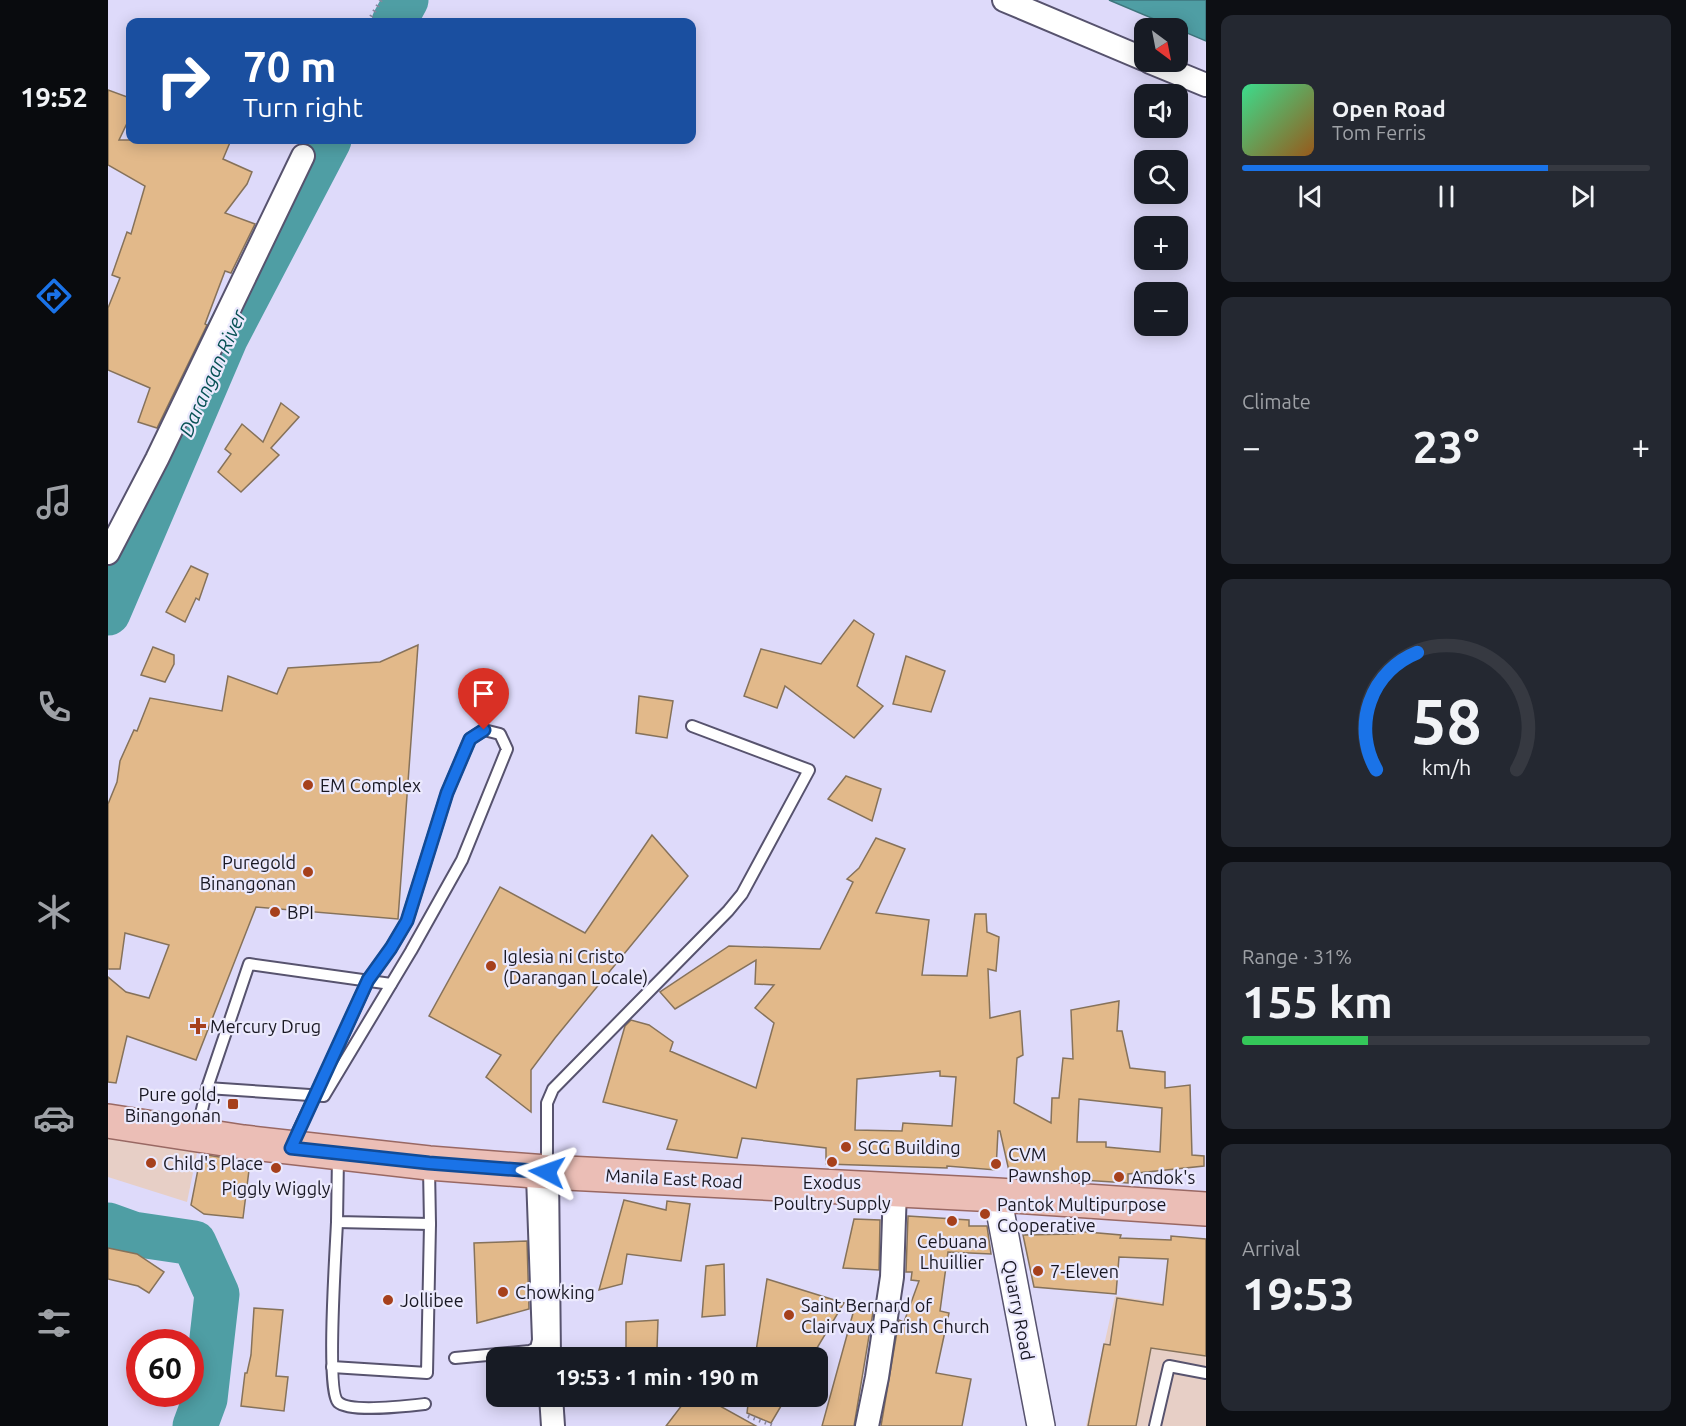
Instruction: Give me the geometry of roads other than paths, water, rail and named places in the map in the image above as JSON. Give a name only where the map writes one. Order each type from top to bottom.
[{"type":"main road","name":"Manila East Road","points":[[108,1121],[291,1148],[429,1163],[1206,1209]]},
{"type":"street","points":[[1004,0],[1134,55]]},
{"type":"street","points":[[1174,72],[1206,85]]},
{"type":"street","points":[[108,553],[157,459],[303,156]]},
{"type":"street","points":[[539,1171],[548,1347]]},
{"type":"street","points":[[867,1426],[878,1377],[892,1277],[895,1189]]},
{"type":"street","name":"Quarry Road","points":[[997,1195],[1041,1426]]},
{"type":"street","points":[[552,1407],[553,1426]]},
{"type":"lane","points":[[455,1358],[530,1351],[536,1348],[538,1340],[539,1171],[547,1103],[553,1089],[728,911],[741,894],[809,770],[692,726]]},
{"type":"lane","points":[[207,1088],[314,1095],[324,1096],[462,860],[507,749],[500,734],[484,730],[470,739],[447,793],[407,921],[368,980],[314,1095],[291,1148]]},
{"type":"lane","points":[[196,1135],[207,1088],[249,964],[391,984]]},
{"type":"lane","points":[[338,1153],[332,1366],[336,1398],[339,1403],[367,1408],[425,1404]]},
{"type":"lane","points":[[332,1366],[428,1373],[429,1163]]},
{"type":"lane","points":[[337,1222],[430,1224]]},
{"type":"lane","points":[[1155,1426],[1169,1366],[1206,1373]]},
{"type":"waterway","name":"Darangan River","points":[[396,18],[406,0]]},
{"type":"waterway","name":"Darangan River","points":[[108,613],[226,337],[327,144]]},
{"type":"waterway","name":"Darangan River","points":[[108,1225],[133,1234],[194,1243],[217,1294],[205,1399],[195,1426]]},
{"type":"place","name":"EM Complex","points":[[308,785]]},
{"type":"place","name":"Puregold Binangonan","points":[[308,872]]},
{"type":"place","name":"BPI","points":[[275,912]]},
{"type":"place","name":"Iglesia ni Cristo (Darangan Locale)","points":[[491,966]]},
{"type":"place","name":"Mercury Drug","points":[[198,1026]]},
{"type":"place","name":"Pure gold, Binangonan","points":[[233,1104]]},
{"type":"place","name":"SCG Building","points":[[846,1147]]},
{"type":"place","name":"Exodus Poultry Supply","points":[[832,1162]]},
{"type":"place","name":"Child's Place","points":[[151,1163]]},
{"type":"place","name":"CVM Pawnshop","points":[[996,1164]]},
{"type":"place","name":"Piggly Wiggly","points":[[276,1168]]},
{"type":"place","name":"Andok's","points":[[1119,1177]]},
{"type":"place","name":"Pantok Multipurpose Cooperative","points":[[985,1214]]},
{"type":"place","name":"Cebuana Lhuillier","points":[[952,1221]]},
{"type":"place","name":"7-Eleven","points":[[1038,1271]]},
{"type":"place","name":"Chowking","points":[[503,1292]]},
{"type":"place","name":"Jollibee","points":[[388,1300]]},
{"type":"place","name":"Saint Bernard of Clairvaux Parish Church","points":[[789,1315]]}]
